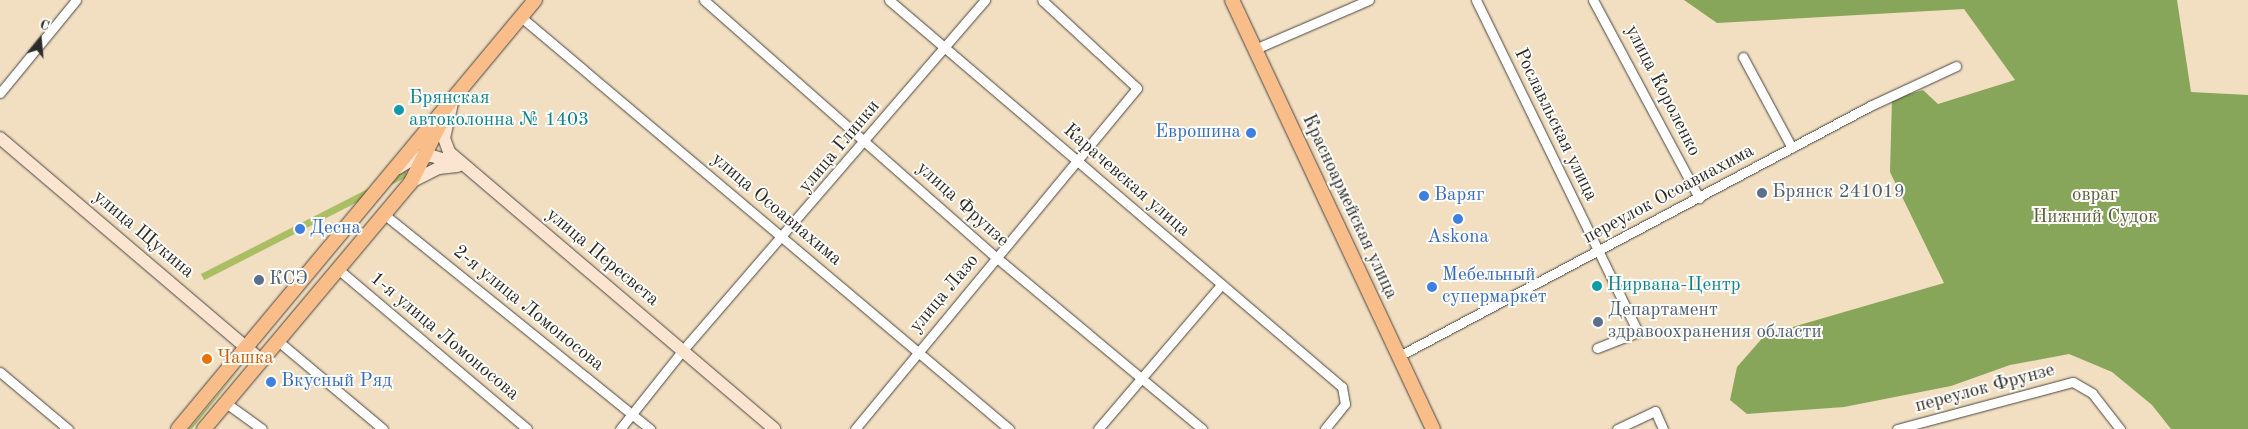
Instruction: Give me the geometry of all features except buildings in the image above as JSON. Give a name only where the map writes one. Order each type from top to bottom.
[{"type":"main road","points":[[178,429],[535,0]]},
{"type":"main road","name":"Красноармейская улица","points":[[1232,0],[1433,429]]},
{"type":"main road","points":[[204,429],[411,182],[453,97]]},
{"type":"main road","name":"улица Пересвета","points":[[453,97],[444,138],[449,152],[774,429]]},
{"type":"main road","name":"улица Щукина","points":[[0,138],[262,361]]},
{"type":"main road","points":[[396,169],[424,156],[466,167]]},
{"type":"main road","points":[[411,182],[438,168],[466,167]]},
{"type":"street","points":[[0,93],[76,0]]},
{"type":"street","name":"улица Фрунзе","points":[[704,0],[866,141],[996,258],[1202,429]]},
{"type":"street","name":"Карачевская улица","points":[[889,0],[1342,386],[1345,404],[1325,429]]},
{"type":"street","name":"улица Глинки","points":[[620,429],[682,351],[784,238],[985,0]]},
{"type":"street","name":"улица Лазо","points":[[855,429],[1137,88],[1042,0]]},
{"type":"street","points":[[1255,49],[1369,0]]},
{"type":"street","name":"Рославльская улица","points":[[1476,0],[1638,332],[1597,348]]},
{"type":"street","name":"улица Короленко","points":[[1593,0],[1700,198]]},
{"type":"street","name":"улица Осоавиахима","points":[[521,17],[1009,429]]},
{"type":"street","points":[[1743,57],[1792,148]]},
{"type":"street","name":"переулок Осоавиахима","points":[[1399,356],[1792,148],[1956,66]]},
{"type":"street","name":"2-я улица Ломоносова","points":[[385,215],[650,429]]},
{"type":"street","name":"1-я улица Ломоносова","points":[[339,270],[527,429]]},
{"type":"street","points":[[1098,429],[1140,377],[1221,284]]},
{"type":"street","points":[[278,340],[383,429]]},
{"type":"street","points":[[0,372],[68,429]]},
{"type":"street","name":"переулок Фрунзе","points":[[1897,429],[2074,382],[2092,393],[2120,429]]},
{"type":"street","points":[[226,403],[262,429]]},
{"type":"street","points":[[1617,429],[1655,411],[1663,429]]},
{"type":"green space","name":"овраг Нижний Судок","points":[[1684,0],[2177,0],[2191,92],[2248,95],[2248,429],[2171,429],[2152,405],[2112,372],[2069,354],[2010,365],[1951,386],[1844,407],[1747,414],[1730,400],[1737,367],[1765,335],[1944,283],[1890,172],[1892,99],[1923,90],[1938,104],[2015,80],[1964,9],[1717,23]]},
{"type":"green space","points":[[405,170],[408,176],[204,280],[201,274]]},
{"type":"green space","points":[[243,365],[192,429],[189,429]]},
{"type":"place","name":"Брянская автоколонна № 1403","points":[[399,110]]},
{"type":"place","name":"Еврошина","points":[[1251,133]]},
{"type":"place","name":"Брянск 241019","points":[[1762,193]]},
{"type":"place","name":"Варяг","points":[[1424,196]]},
{"type":"place","name":"Askona","points":[[1458,219]]},
{"type":"place","name":"Десна","points":[[300,229]]},
{"type":"place","name":"КСЭ","points":[[259,280]]},
{"type":"place","name":"Нирвана-Центр","points":[[1597,286]]},
{"type":"place","name":"Мебельный супермаркет","points":[[1432,287]]},
{"type":"place","name":"Департамент здравоохранения области","points":[[1598,322]]},
{"type":"place","name":"Чашка","points":[[207,359]]},
{"type":"place","name":"Вкусный Ряд","points":[[271,382]]}]
